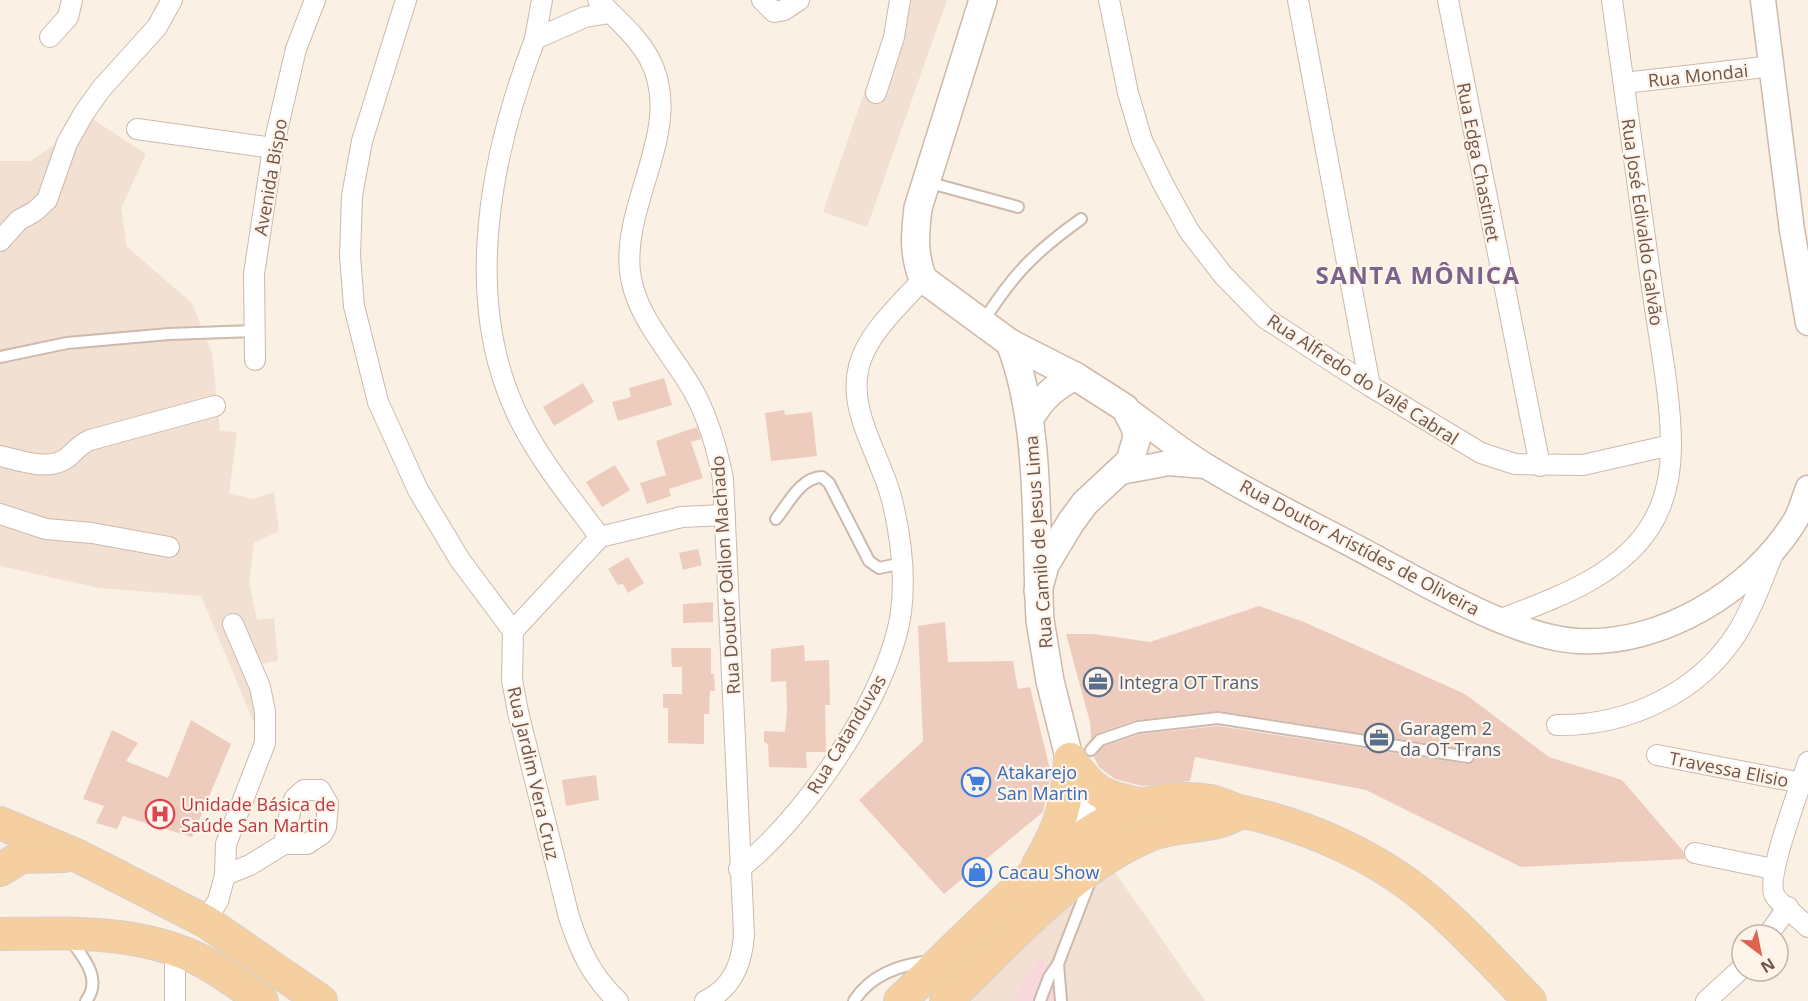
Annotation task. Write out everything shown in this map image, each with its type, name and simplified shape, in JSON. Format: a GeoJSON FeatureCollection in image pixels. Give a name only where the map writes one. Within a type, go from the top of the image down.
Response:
{"type":"FeatureCollection","features":[{"type":"Feature","properties":{"kind":"main road"},"geometry":{"type":"LineString","coordinates":[[924,279],[917,263],[914,243],[918,208],[983,0]]}},
{"type":"Feature","properties":{"kind":"main road","name":"Rua Doutor Aristídes de Oliveira"},"geometry":{"type":"LineString","coordinates":[[924,279],[1010,343],[1076,376],[1125,408]]}},
{"type":"Feature","properties":{"kind":"main road"},"geometry":{"type":"LineString","coordinates":[[1010,343],[1020,368],[1030,418]]}},
{"type":"Feature","properties":{"kind":"main road","name":"Rua Camilo de Jesus Lima"},"geometry":{"type":"LineString","coordinates":[[1076,376],[1058,385],[1042,399],[1030,418],[1038,591],[1044,652],[1080,755],[1088,833]]}},
{"type":"Feature","properties":{"kind":"main road"},"geometry":{"type":"LineString","coordinates":[[1038,591],[1045,565],[1071,522],[1104,484],[1121,472],[1135,451],[1137,436],[1125,408]]}},
{"type":"Feature","properties":{"kind":"main road"},"geometry":{"type":"LineString","coordinates":[[1080,755],[1086,783],[1112,798],[1143,805]]}},
{"type":"Feature","properties":{"kind":"main road"},"geometry":{"type":"LineString","coordinates":[[1032,876],[1054,838],[1080,755]]}},
{"type":"Feature","properties":{"kind":"main road"},"geometry":{"type":"LineString","coordinates":[[900,1001],[1032,876],[1088,833],[1143,805],[1178,800],[1209,801],[1242,812],[1264,815],[1313,832],[1356,852],[1425,897],[1530,1001]]}},
{"type":"Feature","properties":{"kind":"main road"},"geometry":{"type":"LineString","coordinates":[[945,1001],[1056,897],[1097,864],[1151,834],[1185,826],[1214,823],[1242,812]]}},
{"type":"Feature","properties":{"kind":"main road"},"geometry":{"type":"LineString","coordinates":[[0,823],[78,856],[205,921],[321,1001]]}},
{"type":"Feature","properties":{"kind":"main road"},"geometry":{"type":"LineString","coordinates":[[1056,897],[1088,833]]}},
{"type":"Feature","properties":{"kind":"main road"},"geometry":{"type":"LineString","coordinates":[[0,870],[21,857],[78,856]]}},
{"type":"Feature","properties":{"kind":"main road"},"geometry":{"type":"LineString","coordinates":[[8,927],[66,934],[136,938],[175,950],[215,968],[262,1001]]}},
{"type":"Feature","properties":{"kind":"street"},"geometry":{"type":"LineString","coordinates":[[50,37],[68,17],[72,0]]}},
{"type":"Feature","properties":{"kind":"street"},"geometry":{"type":"LineString","coordinates":[[0,242],[19,220],[34,212],[47,200],[67,143],[84,112],[101,89],[157,27],[172,0]]}},
{"type":"Feature","properties":{"kind":"street","name":"Avenida Bispo"},"geometry":{"type":"LineString","coordinates":[[255,360],[254,274],[273,148],[296,49],[315,0]]}},
{"type":"Feature","properties":{"kind":"street"},"geometry":{"type":"LineString","coordinates":[[405,0],[362,141],[352,196],[350,256],[354,306],[378,402],[418,490],[460,560],[513,631],[600,537],[635,526],[682,517],[725,515]]}},
{"type":"Feature","properties":{"kind":"street"},"geometry":{"type":"LineString","coordinates":[[542,0],[535,39],[516,92],[495,185],[487,242],[487,297],[496,354],[516,412],[541,454],[600,537]]}},
{"type":"Feature","properties":{"kind":"street"},"geometry":{"type":"LineString","coordinates":[[762,0],[771,10],[779,12],[799,0]]}},
{"type":"Feature","properties":{"kind":"street"},"geometry":{"type":"LineString","coordinates":[[876,93],[894,37],[900,0]]}},
{"type":"Feature","properties":{"kind":"street","name":"Rua Alfredo do Valê Cabral"},"geometry":{"type":"LineString","coordinates":[[1109,0],[1128,93],[1142,140],[1189,231],[1223,275],[1265,318],[1370,386],[1481,453],[1515,464],[1583,465],[1671,445]]}},
{"type":"Feature","properties":{"kind":"street"},"geometry":{"type":"LineString","coordinates":[[1298,0],[1370,386]]}},
{"type":"Feature","properties":{"kind":"street","name":"Rua Edga Chastinet"},"geometry":{"type":"LineString","coordinates":[[1448,0],[1540,466]]}},
{"type":"Feature","properties":{"kind":"street","name":"Rua José Edivaldo Galvão"},"geometry":{"type":"LineString","coordinates":[[1501,619],[1557,597],[1603,572],[1629,553],[1655,519],[1668,485],[1671,445],[1612,0]]}},
{"type":"Feature","properties":{"kind":"street"},"geometry":{"type":"LineString","coordinates":[[1763,0],[1792,230],[1808,323]]}},
{"type":"Feature","properties":{"kind":"street"},"geometry":{"type":"LineString","coordinates":[[535,39],[604,6]]}},
{"type":"Feature","properties":{"kind":"street","name":"Rua Doutor Odilon Machado"},"geometry":{"type":"LineString","coordinates":[[604,6],[634,37],[648,56],[659,78],[663,102],[634,221],[630,273],[637,300],[707,418],[718,450],[725,515],[739,869],[744,934],[738,971],[725,987],[705,1001]]}},
{"type":"Feature","properties":{"kind":"street","name":"Rua Mondai"},"geometry":{"type":"LineString","coordinates":[[1624,83],[1773,66]]}},
{"type":"Feature","properties":{"kind":"street"},"geometry":{"type":"LineString","coordinates":[[137,129],[273,148]]}},
{"type":"Feature","properties":{"kind":"street","name":"Rua Catanduvas"},"geometry":{"type":"LineString","coordinates":[[739,869],[771,841],[828,770],[860,718],[885,668],[896,638],[901,613],[903,563],[901,538],[890,494],[862,419],[857,386],[859,366],[872,339],[924,279]]}},
{"type":"Feature","properties":{"kind":"street"},"geometry":{"type":"LineString","coordinates":[[0,456],[48,465],[67,458],[81,444],[90,440],[215,406]]}},
{"type":"Feature","properties":{"kind":"street","name":"Rua Doutor Aristídes de Oliveira"},"geometry":{"type":"LineString","coordinates":[[1125,408],[1206,466],[1461,604],[1545,635],[1578,641],[1622,638],[1666,626],[1710,604],[1745,577],[1802,524],[1808,488]]}},
{"type":"Feature","properties":{"kind":"street","name":"Rua Doutor Aristídes de Oliveira"},"geometry":{"type":"LineString","coordinates":[[1121,472],[1169,462],[1206,466]]}},
{"type":"Feature","properties":{"kind":"street"},"geometry":{"type":"LineString","coordinates":[[0,514],[46,530],[92,533],[169,547]]}},
{"type":"Feature","properties":{"kind":"street"},"geometry":{"type":"LineString","coordinates":[[1557,725],[1586,726],[1630,715],[1658,704],[1706,669],[1737,634],[1754,602],[1776,549]]}},
{"type":"Feature","properties":{"kind":"street"},"geometry":{"type":"LineString","coordinates":[[205,921],[218,901],[225,875],[226,844],[261,758],[266,729],[260,687],[233,624]]}},
{"type":"Feature","properties":{"kind":"street","name":"Rua Jardim Vera Cruz"},"geometry":{"type":"LineString","coordinates":[[513,631],[512,680],[518,712],[568,917],[591,971],[618,1001]]}},
{"type":"Feature","properties":{"kind":"street","name":"Travessa Elisio"},"geometry":{"type":"LineString","coordinates":[[1657,755],[1802,783]]}},
{"type":"Feature","properties":{"kind":"street"},"geometry":{"type":"LineString","coordinates":[[1808,762],[1773,880],[1777,899],[1808,927]]}},
{"type":"Feature","properties":{"kind":"street"},"geometry":{"type":"LineString","coordinates":[[225,875],[250,865],[284,844]]}},
{"type":"Feature","properties":{"kind":"street"},"geometry":{"type":"LineString","coordinates":[[1695,853],[1773,880]]}},
{"type":"Feature","properties":{"kind":"street"},"geometry":{"type":"LineString","coordinates":[[1777,923],[1788,907]]}},
{"type":"Feature","properties":{"kind":"street"},"geometry":{"type":"LineString","coordinates":[[175,950],[175,1001]]}},
{"type":"Feature","properties":{"kind":"street"},"geometry":{"type":"LineString","coordinates":[[1706,1001],[1730,979]]}},
{"type":"Feature","properties":{"kind":"lane"},"geometry":{"type":"LineString","coordinates":[[926,182],[1018,207]]}},
{"type":"Feature","properties":{"kind":"lane"},"geometry":{"type":"LineString","coordinates":[[982,322],[1008,282],[1028,259],[1081,219]]}},
{"type":"Feature","properties":{"kind":"lane"},"geometry":{"type":"LineString","coordinates":[[0,357],[68,343],[169,334],[254,332]]}},
{"type":"Feature","properties":{"kind":"lane"},"geometry":{"type":"LineString","coordinates":[[776,519],[805,483],[813,477],[822,477],[829,483],[869,561],[879,568],[903,563]]}},
{"type":"Feature","properties":{"kind":"lane"},"geometry":{"type":"LineString","coordinates":[[1080,755],[1100,740],[1138,726],[1218,718],[1468,757]]}},
{"type":"Feature","properties":{"kind":"lane"},"geometry":{"type":"LineString","coordinates":[[1040,1001],[1049,977],[1058,964],[1097,864]]}},
{"type":"Feature","properties":{"kind":"lane"},"geometry":{"type":"LineString","coordinates":[[66,934],[91,972],[93,989],[86,1001]]}},
{"type":"Feature","properties":{"kind":"lane"},"geometry":{"type":"LineString","coordinates":[[854,1001],[880,976],[891,970],[904,965],[945,959]]}},
{"type":"Feature","properties":{"kind":"lane"},"geometry":{"type":"LineString","coordinates":[[1058,964],[1060,1001]]}},
{"type":"Feature","properties":{"kind":"shaded area"},"geometry":{"type":"Polygon","coordinates":[[[896,0],[947,0],[867,227],[823,212],[896,0]]]}},
{"type":"Feature","properties":{"kind":"shaded area"},"geometry":{"type":"Polygon","coordinates":[[[91,118],[146,154],[121,208],[127,247],[192,303],[212,353],[220,431],[237,432],[229,493],[253,499],[274,492],[279,531],[254,543],[249,582],[257,620],[274,618],[278,661],[254,665],[269,759],[201,596],[99,588],[0,566],[0,161],[31,161],[91,118]]]}},
{"type":"Feature","properties":{"kind":"shaded area"},"geometry":{"type":"Polygon","coordinates":[[[1101,852],[1205,1001],[932,1001],[1101,852]]]}},
{"type":"Feature","properties":{"kind":"shaded area"},"geometry":{"type":"Polygon","coordinates":[[[1040,954],[1054,988],[1054,1001],[1014,1001],[1040,954]]]}},
{"type":"Feature","properties":{"kind":"building"},"geometry":{"type":"Polygon","coordinates":[[[664,378],[672,405],[618,421],[612,402],[631,397],[629,388],[664,378]]]}},
{"type":"Feature","properties":{"kind":"building"},"geometry":{"type":"Polygon","coordinates":[[[583,383],[594,402],[554,426],[543,407],[583,383]]]}},
{"type":"Feature","properties":{"kind":"building"},"geometry":{"type":"Polygon","coordinates":[[[784,410],[785,415],[812,412],[817,456],[771,461],[765,413],[784,410]]]}},
{"type":"Feature","properties":{"kind":"building"},"geometry":{"type":"Polygon","coordinates":[[[697,427],[701,439],[691,442],[703,478],[669,489],[671,496],[647,504],[640,483],[666,475],[656,441],[697,427]]]}},
{"type":"Feature","properties":{"kind":"building"},"geometry":{"type":"Polygon","coordinates":[[[615,465],[630,490],[602,507],[586,482],[615,465]]]}},
{"type":"Feature","properties":{"kind":"building"},"geometry":{"type":"Polygon","coordinates":[[[698,549],[702,565],[683,570],[679,553],[698,549]]]}},
{"type":"Feature","properties":{"kind":"building"},"geometry":{"type":"Polygon","coordinates":[[[628,557],[644,583],[628,593],[623,584],[618,585],[608,569],[628,557]]]}},
{"type":"Feature","properties":{"kind":"building"},"geometry":{"type":"Polygon","coordinates":[[[713,602],[713,622],[683,623],[683,604],[713,602]]]}},
{"type":"Feature","properties":{"kind":"building"},"geometry":{"type":"Polygon","coordinates":[[[1259,606],[1304,622],[1465,694],[1549,757],[1622,780],[1683,851],[1685,859],[1521,867],[1366,790],[1195,757],[1190,781],[1142,786],[1115,779],[1099,767],[1094,757],[1104,746],[1140,734],[1218,726],[1467,764],[1474,761],[1475,754],[1469,750],[1219,711],[1136,720],[1098,733],[1091,739],[1090,722],[1066,634],[1094,634],[1150,642],[1259,606]]]}},
{"type":"Feature","properties":{"kind":"building"},"geometry":{"type":"Polygon","coordinates":[[[945,622],[948,662],[1013,661],[1018,689],[1030,687],[1051,774],[1043,812],[944,894],[859,800],[923,741],[918,626],[945,622]]]}},
{"type":"Feature","properties":{"kind":"building"},"geometry":{"type":"Polygon","coordinates":[[[804,645],[805,661],[829,660],[830,705],[825,705],[826,752],[806,752],[807,768],[769,767],[768,744],[764,742],[764,731],[785,732],[787,710],[786,681],[771,682],[771,649],[804,645]]]}},
{"type":"Feature","properties":{"kind":"building"},"geometry":{"type":"Polygon","coordinates":[[[671,648],[711,648],[711,674],[714,674],[715,691],[710,691],[709,714],[704,714],[704,744],[668,743],[668,708],[663,708],[663,694],[682,694],[682,667],[672,667],[671,648]]]}},
{"type":"Feature","properties":{"kind":"building"},"geometry":{"type":"Polygon","coordinates":[[[191,720],[231,744],[192,837],[123,816],[117,829],[96,823],[104,806],[83,799],[112,730],[138,743],[126,761],[168,778],[191,720]]]}},
{"type":"Feature","properties":{"kind":"building"},"geometry":{"type":"Polygon","coordinates":[[[596,775],[599,800],[566,806],[562,780],[596,775]]]}},
{"type":"Feature","properties":{"kind":"place","name":"Integra OT Trans"},"geometry":{"type":"Point","coordinates":[1098,682]}},
{"type":"Feature","properties":{"kind":"place","name":"Garagem 2 da OT Trans"},"geometry":{"type":"Point","coordinates":[1379,738]}},
{"type":"Feature","properties":{"kind":"place","name":"Atakarejo San Martin"},"geometry":{"type":"Point","coordinates":[976,782]}},
{"type":"Feature","properties":{"kind":"place","name":"Unidade Básica de Saúde San Martin"},"geometry":{"type":"Point","coordinates":[160,814]}},
{"type":"Feature","properties":{"kind":"place","name":"Cacau Show"},"geometry":{"type":"Point","coordinates":[977,872]}},
{"type":"Feature","properties":{"kind":"district","name":"SANTA MÔNICA"},"geometry":{"type":"Point","coordinates":[1418,274]}}]}
